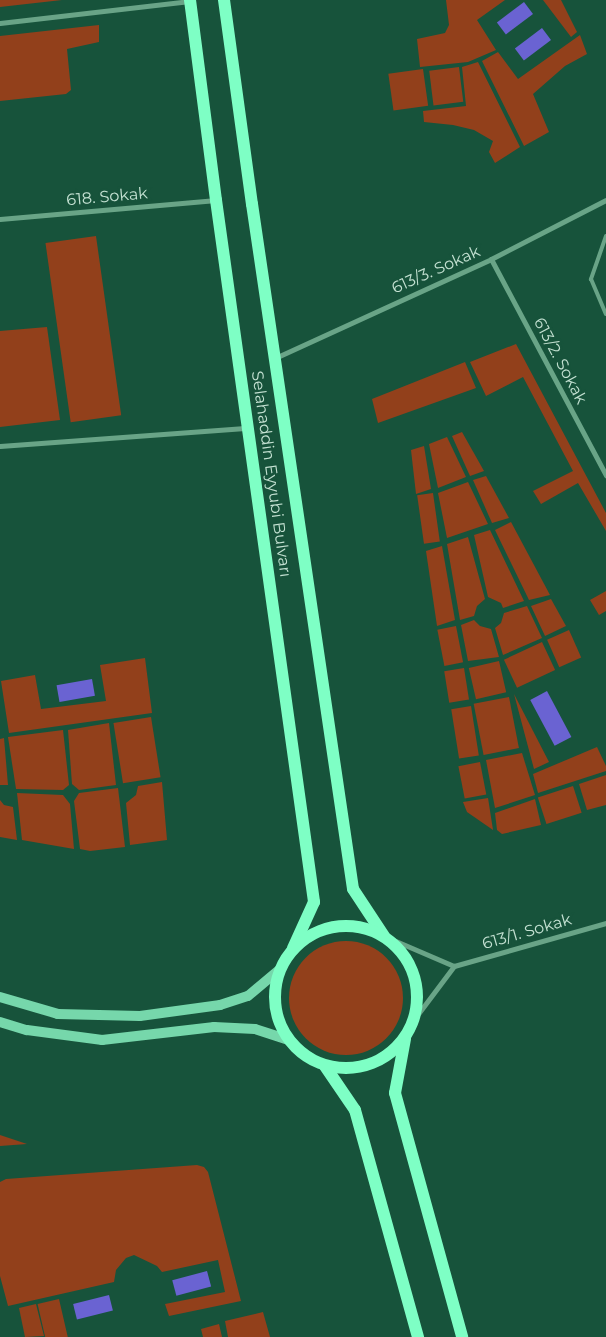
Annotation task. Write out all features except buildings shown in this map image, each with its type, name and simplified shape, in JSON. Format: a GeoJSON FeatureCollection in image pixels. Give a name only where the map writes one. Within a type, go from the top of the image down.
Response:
{"type":"FeatureCollection","features":[{"type":"Feature","properties":{"kind":"main road","name":"Selahaddin Eyyubi Bulvarı"},"geometry":{"type":"LineString","coordinates":[[190,0],[314,902],[292,948]]}},
{"type":"Feature","properties":{"kind":"main road","name":"Selahaddin Eyyubi Bulvarı"},"geometry":{"type":"LineString","coordinates":[[224,0],[274,358],[353,889],[384,936]]}},
{"type":"Feature","properties":{"kind":"main road"},"geometry":{"type":"LineString","coordinates":[[405,1039],[389,1055],[370,1065],[348,1069],[325,1066],[305,1056],[289,1040],[277,1018],[274,994],[279,970],[292,948],[312,933],[336,925],[361,926],[384,936],[402,952],[414,974],[418,996],[415,1018],[405,1039],[395,1093],[462,1337]]}},
{"type":"Feature","properties":{"kind":"main road"},"geometry":{"type":"LineString","coordinates":[[0,997],[58,1014],[140,1016],[220,1005],[248,996],[279,970]]}},
{"type":"Feature","properties":{"kind":"main road"},"geometry":{"type":"LineString","coordinates":[[0,1022],[35,1031],[102,1040],[214,1027],[255,1029],[289,1040]]}},
{"type":"Feature","properties":{"kind":"main road"},"geometry":{"type":"LineString","coordinates":[[325,1066],[355,1110],[418,1337]]}},
{"type":"Feature","properties":{"kind":"street"},"geometry":{"type":"LineString","coordinates":[[0,23],[190,0]]}},
{"type":"Feature","properties":{"kind":"street","name":"618. Sokak"},"geometry":{"type":"LineString","coordinates":[[0,219],[216,200]]}},
{"type":"Feature","properties":{"kind":"street","name":"613/3. Sokak"},"geometry":{"type":"LineString","coordinates":[[274,358],[491,259],[606,200]]}},
{"type":"Feature","properties":{"kind":"street","name":"613/2. Sokak"},"geometry":{"type":"LineString","coordinates":[[491,259],[606,475]]}},
{"type":"Feature","properties":{"kind":"street"},"geometry":{"type":"LineString","coordinates":[[0,446],[248,428]]}},
{"type":"Feature","properties":{"kind":"street","name":"613/1. Sokak"},"geometry":{"type":"LineString","coordinates":[[454,966],[606,923]]}},
{"type":"Feature","properties":{"kind":"street"},"geometry":{"type":"LineString","coordinates":[[384,936],[454,966],[415,1018]]}},
{"type":"Feature","properties":{"kind":"lane"},"geometry":{"type":"LineString","coordinates":[[606,236],[590,279],[606,314]]}},
{"type":"Feature","properties":{"kind":"shaded area"},"geometry":{"type":"Polygon","coordinates":[[[0,0],[62,0],[0,7],[0,0]]]}},
{"type":"Feature","properties":{"kind":"shaded area"},"geometry":{"type":"Polygon","coordinates":[[[446,0],[505,0],[477,20],[496,50],[468,62],[420,67],[417,39],[445,33],[449,25],[446,0]]]}},
{"type":"Feature","properties":{"kind":"shaded area"},"geometry":{"type":"Polygon","coordinates":[[[543,0],[561,0],[577,32],[571,37],[543,0]]]}},
{"type":"Feature","properties":{"kind":"shaded area"},"geometry":{"type":"Polygon","coordinates":[[[524,2],[533,14],[506,34],[497,22],[524,2]]]}},
{"type":"Feature","properties":{"kind":"shaded area"},"geometry":{"type":"Polygon","coordinates":[[[99,25],[99,42],[67,49],[71,90],[66,94],[0,101],[0,36],[99,25]]]}},
{"type":"Feature","properties":{"kind":"shaded area"},"geometry":{"type":"Polygon","coordinates":[[[542,28],[551,40],[524,60],[515,48],[542,28]]]}},
{"type":"Feature","properties":{"kind":"shaded area"},"geometry":{"type":"Polygon","coordinates":[[[580,35],[587,54],[565,66],[533,94],[549,132],[524,146],[482,61],[498,52],[518,79],[580,35]]]}},
{"type":"Feature","properties":{"kind":"shaded area"},"geometry":{"type":"Polygon","coordinates":[[[478,62],[520,147],[495,163],[489,152],[493,141],[474,130],[453,125],[424,122],[423,111],[466,106],[462,67],[478,62]]]}},
{"type":"Feature","properties":{"kind":"shaded area"},"geometry":{"type":"Polygon","coordinates":[[[459,67],[463,102],[433,105],[429,71],[459,67]]]}},
{"type":"Feature","properties":{"kind":"shaded area"},"geometry":{"type":"Polygon","coordinates":[[[423,69],[428,106],[393,111],[388,74],[423,69]]]}},
{"type":"Feature","properties":{"kind":"shaded area"},"geometry":{"type":"Polygon","coordinates":[[[96,236],[121,415],[71,422],[45,243],[96,236]]]}},
{"type":"Feature","properties":{"kind":"shaded area"},"geometry":{"type":"Polygon","coordinates":[[[47,327],[60,420],[0,427],[0,331],[47,327]]]}},
{"type":"Feature","properties":{"kind":"shaded area"},"geometry":{"type":"Polygon","coordinates":[[[516,344],[606,513],[606,531],[578,483],[541,504],[533,491],[573,471],[523,377],[486,396],[470,362],[516,344]]]}},
{"type":"Feature","properties":{"kind":"shaded area"},"geometry":{"type":"Polygon","coordinates":[[[465,362],[476,388],[378,423],[372,399],[465,362]]]}},
{"type":"Feature","properties":{"kind":"shaded area"},"geometry":{"type":"Polygon","coordinates":[[[462,432],[484,471],[470,476],[452,436],[462,432]]]}},
{"type":"Feature","properties":{"kind":"shaded area"},"geometry":{"type":"Polygon","coordinates":[[[447,437],[466,477],[438,488],[429,444],[447,437]]]}},
{"type":"Feature","properties":{"kind":"shaded area"},"geometry":{"type":"Polygon","coordinates":[[[424,446],[431,489],[416,494],[411,450],[424,446]]]}},
{"type":"Feature","properties":{"kind":"shaded area"},"geometry":{"type":"Polygon","coordinates":[[[486,476],[509,518],[492,523],[473,480],[486,476]]]}},
{"type":"Feature","properties":{"kind":"shaded area"},"geometry":{"type":"Polygon","coordinates":[[[468,482],[488,524],[447,538],[438,493],[468,482]]]}},
{"type":"Feature","properties":{"kind":"shaded area"},"geometry":{"type":"Polygon","coordinates":[[[433,493],[440,542],[424,544],[417,495],[433,493]]]}},
{"type":"Feature","properties":{"kind":"shaded area"},"geometry":{"type":"Polygon","coordinates":[[[511,522],[550,595],[529,600],[495,530],[511,522]]]}},
{"type":"Feature","properties":{"kind":"shaded area"},"geometry":{"type":"Polygon","coordinates":[[[490,530],[524,601],[503,608],[501,603],[488,597],[474,535],[490,530]]]}},
{"type":"Feature","properties":{"kind":"shaded area"},"geometry":{"type":"Polygon","coordinates":[[[468,537],[485,599],[477,606],[474,616],[460,620],[447,544],[468,537]]]}},
{"type":"Feature","properties":{"kind":"shaded area"},"geometry":{"type":"Polygon","coordinates":[[[442,546],[455,620],[437,626],[426,551],[442,546]]]}},
{"type":"Feature","properties":{"kind":"shaded area"},"geometry":{"type":"Polygon","coordinates":[[[606,591],[606,611],[599,615],[590,600],[606,591]]]}},
{"type":"Feature","properties":{"kind":"shaded area"},"geometry":{"type":"Polygon","coordinates":[[[551,599],[566,626],[545,636],[531,606],[551,599]]]}},
{"type":"Feature","properties":{"kind":"shaded area"},"geometry":{"type":"Polygon","coordinates":[[[527,606],[542,638],[503,655],[495,628],[501,623],[504,613],[527,606]]]}},
{"type":"Feature","properties":{"kind":"shaded area"},"geometry":{"type":"Polygon","coordinates":[[[474,620],[480,626],[491,629],[499,657],[468,661],[461,625],[474,620]]]}},
{"type":"Feature","properties":{"kind":"shaded area"},"geometry":{"type":"Polygon","coordinates":[[[456,626],[463,662],[444,666],[437,630],[456,626]]]}},
{"type":"Feature","properties":{"kind":"shaded area"},"geometry":{"type":"Polygon","coordinates":[[[569,630],[581,657],[559,667],[547,640],[569,630]]]}},
{"type":"Feature","properties":{"kind":"shaded area"},"geometry":{"type":"Polygon","coordinates":[[[542,642],[555,670],[517,688],[504,660],[542,642]]]}},
{"type":"Feature","properties":{"kind":"shaded area"},"geometry":{"type":"Polygon","coordinates":[[[145,658],[152,713],[9,733],[1,681],[35,675],[41,709],[106,701],[100,665],[145,658]]]}},
{"type":"Feature","properties":{"kind":"shaded area"},"geometry":{"type":"Polygon","coordinates":[[[499,661],[506,692],[476,699],[469,668],[499,661]]]}},
{"type":"Feature","properties":{"kind":"shaded area"},"geometry":{"type":"Polygon","coordinates":[[[464,668],[469,700],[449,703],[444,671],[464,668]]]}},
{"type":"Feature","properties":{"kind":"shaded area"},"geometry":{"type":"Polygon","coordinates":[[[92,679],[95,696],[59,702],[57,685],[92,679]]]}},
{"type":"Feature","properties":{"kind":"shaded area"},"geometry":{"type":"Polygon","coordinates":[[[547,691],[571,737],[555,746],[530,700],[547,691]]]}},
{"type":"Feature","properties":{"kind":"shaded area"},"geometry":{"type":"Polygon","coordinates":[[[514,694],[549,762],[534,769],[514,694]]]}},
{"type":"Feature","properties":{"kind":"shaded area"},"geometry":{"type":"Polygon","coordinates":[[[509,697],[519,748],[484,755],[474,704],[509,697]]]}},
{"type":"Feature","properties":{"kind":"shaded area"},"geometry":{"type":"Polygon","coordinates":[[[471,706],[479,755],[459,759],[451,709],[471,706]]]}},
{"type":"Feature","properties":{"kind":"shaded area"},"geometry":{"type":"Polygon","coordinates":[[[151,717],[161,777],[123,783],[113,723],[151,717]]]}},
{"type":"Feature","properties":{"kind":"shaded area"},"geometry":{"type":"Polygon","coordinates":[[[109,723],[116,785],[79,790],[72,784],[68,730],[109,723]]]}},
{"type":"Feature","properties":{"kind":"shaded area"},"geometry":{"type":"Polygon","coordinates":[[[63,730],[69,785],[63,790],[16,789],[8,737],[63,730]]]}},
{"type":"Feature","properties":{"kind":"shaded area"},"geometry":{"type":"Polygon","coordinates":[[[4,738],[8,785],[0,785],[0,739],[4,738]]]}},
{"type":"Feature","properties":{"kind":"shaded area"},"geometry":{"type":"Polygon","coordinates":[[[597,747],[606,766],[606,771],[538,793],[533,774],[597,747]]]}},
{"type":"Feature","properties":{"kind":"shaded area"},"geometry":{"type":"Polygon","coordinates":[[[522,753],[535,795],[495,808],[486,760],[522,753]]]}},
{"type":"Feature","properties":{"kind":"shaded area"},"geometry":{"type":"Polygon","coordinates":[[[480,762],[486,794],[465,799],[458,766],[480,762]]]}},
{"type":"Feature","properties":{"kind":"shaded area"},"geometry":{"type":"Polygon","coordinates":[[[606,775],[606,805],[587,810],[579,784],[606,775]]]}},
{"type":"Feature","properties":{"kind":"shaded area"},"geometry":{"type":"Polygon","coordinates":[[[162,782],[167,840],[130,845],[126,803],[136,795],[138,786],[162,782]]]}},
{"type":"Feature","properties":{"kind":"shaded area"},"geometry":{"type":"Polygon","coordinates":[[[573,786],[582,813],[546,824],[538,797],[573,786]]]}},
{"type":"Feature","properties":{"kind":"shaded area"},"geometry":{"type":"Polygon","coordinates":[[[118,788],[125,847],[90,851],[80,849],[74,801],[79,793],[118,788]]]}},
{"type":"Feature","properties":{"kind":"shaded area"},"geometry":{"type":"Polygon","coordinates":[[[17,793],[63,795],[70,804],[74,849],[22,840],[17,793]]]}},
{"type":"Feature","properties":{"kind":"shaded area"},"geometry":{"type":"Polygon","coordinates":[[[488,798],[493,830],[467,812],[463,802],[488,798]]]}},
{"type":"Feature","properties":{"kind":"shaded area"},"geometry":{"type":"Polygon","coordinates":[[[535,799],[541,825],[502,834],[497,830],[495,813],[535,799]]]}},
{"type":"Feature","properties":{"kind":"shaded area"},"geometry":{"type":"Polygon","coordinates":[[[0,800],[4,805],[13,807],[17,840],[0,837],[0,800]]]}},
{"type":"Feature","properties":{"kind":"shaded area"},"geometry":{"type":"Polygon","coordinates":[[[346,941],[368,945],[387,957],[399,976],[403,998],[399,1020],[387,1039],[368,1051],[346,1055],[324,1051],[305,1039],[293,1020],[289,998],[293,976],[305,957],[324,945],[346,941]]]}},
{"type":"Feature","properties":{"kind":"shaded area"},"geometry":{"type":"Polygon","coordinates":[[[0,1135],[27,1144],[0,1146],[0,1135]]]}},
{"type":"Feature","properties":{"kind":"shaded area"},"geometry":{"type":"Polygon","coordinates":[[[197,1165],[204,1167],[208,1172],[241,1301],[169,1316],[165,1304],[225,1292],[218,1260],[162,1272],[157,1266],[134,1255],[126,1258],[116,1270],[114,1282],[8,1306],[0,1276],[0,1182],[6,1179],[197,1165]]]}},
{"type":"Feature","properties":{"kind":"shaded area"},"geometry":{"type":"Polygon","coordinates":[[[207,1271],[211,1286],[176,1296],[172,1280],[207,1271]]]}},
{"type":"Feature","properties":{"kind":"shaded area"},"geometry":{"type":"Polygon","coordinates":[[[109,1295],[113,1311],[77,1319],[73,1304],[109,1295]]]}},
{"type":"Feature","properties":{"kind":"shaded area"},"geometry":{"type":"Polygon","coordinates":[[[59,1299],[68,1337],[45,1337],[38,1304],[59,1299]]]}},
{"type":"Feature","properties":{"kind":"shaded area"},"geometry":{"type":"Polygon","coordinates":[[[36,1304],[44,1336],[25,1337],[19,1308],[36,1304]]]}},
{"type":"Feature","properties":{"kind":"shaded area"},"geometry":{"type":"Polygon","coordinates":[[[263,1312],[270,1337],[228,1337],[225,1321],[263,1312]]]}},
{"type":"Feature","properties":{"kind":"shaded area"},"geometry":{"type":"Polygon","coordinates":[[[219,1324],[222,1337],[203,1337],[201,1329],[219,1324]]]}}]}
